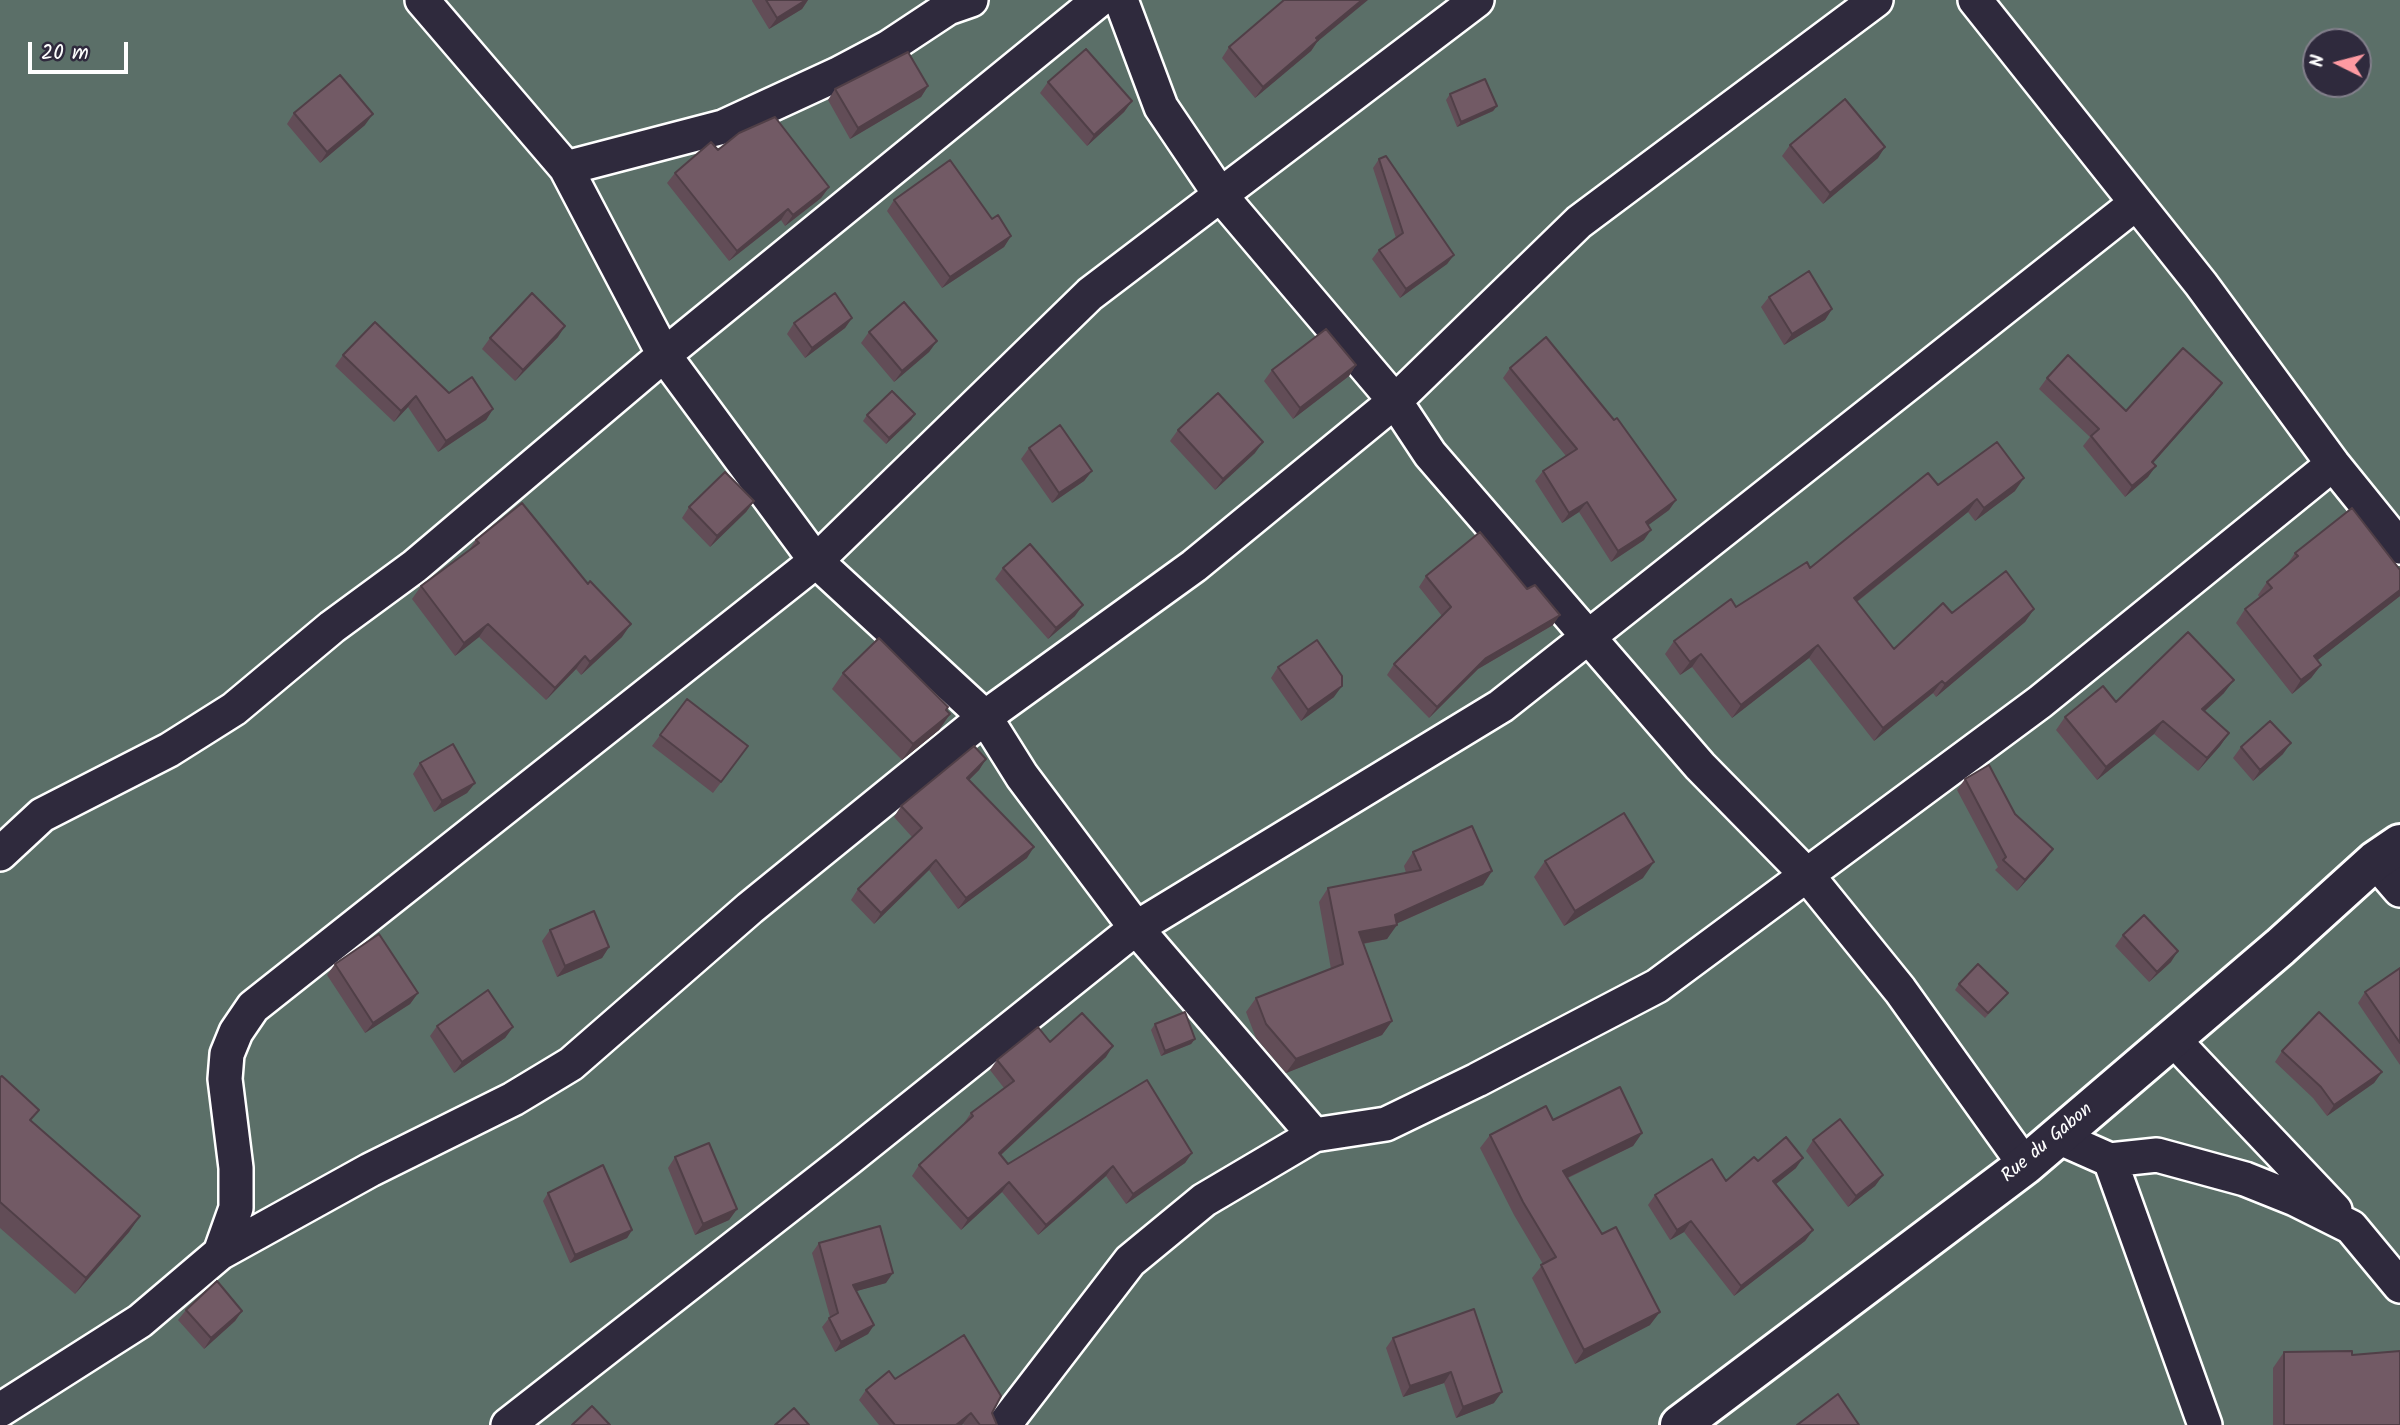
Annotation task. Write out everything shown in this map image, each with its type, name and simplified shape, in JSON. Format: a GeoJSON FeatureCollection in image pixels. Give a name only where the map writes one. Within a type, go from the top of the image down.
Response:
{"type":"FeatureCollection","features":[{"type":"Feature","properties":{"kind":"highway","name":"Rue du Gabon"},"geometry":{"type":"LineString","coordinates":[[1680,1425],[2025,1165],[2388,852]]}},
{"type":"Feature","properties":{"kind":"street"},"geometry":{"type":"LineString","coordinates":[[422,0],[566,168],[664,355],[816,561],[985,717],[1022,776],[1136,928],[1314,1135]]}},
{"type":"Feature","properties":{"kind":"street"},"geometry":{"type":"LineString","coordinates":[[566,168],[723,127],[838,74],[889,47],[948,8],[971,0]]}},
{"type":"Feature","properties":{"kind":"street"},"geometry":{"type":"LineString","coordinates":[[0,854],[42,815],[169,750],[234,709],[332,627],[415,566],[664,355],[1099,0]]}},
{"type":"Feature","properties":{"kind":"street"},"geometry":{"type":"LineString","coordinates":[[1121,0],[1161,107],[1221,196],[1395,401],[1430,454],[1700,766],[1807,875],[1900,989],[2025,1165]]}},
{"type":"Feature","properties":{"kind":"street"},"geometry":{"type":"LineString","coordinates":[[220,1253],[236,1208],[236,1168],[225,1079],[227,1054],[236,1032],[253,1007],[816,561],[1090,294],[1477,0]]}},
{"type":"Feature","properties":{"kind":"street"},"geometry":{"type":"LineString","coordinates":[[0,1410],[140,1321],[220,1253],[370,1170],[513,1099],[571,1064],[750,908],[985,717],[1194,566],[1395,401],[1579,222],[1876,0]]}},
{"type":"Feature","properties":{"kind":"street"},"geometry":{"type":"LineString","coordinates":[[1975,0],[2201,284],[2333,464],[2400,547]]}},
{"type":"Feature","properties":{"kind":"street"},"geometry":{"type":"LineString","coordinates":[[508,1425],[848,1160],[1136,928],[1501,706],[2135,204]]}},
{"type":"Feature","properties":{"kind":"street"},"geometry":{"type":"LineString","coordinates":[[1004,1425],[1130,1261],[1204,1200],[1314,1135],[1386,1124],[1478,1080],[1657,986],[2040,702],[2333,464]]}},
{"type":"Feature","properties":{"kind":"street"},"geometry":{"type":"LineString","coordinates":[[2388,852],[2400,890]]}},
{"type":"Feature","properties":{"kind":"street"},"geometry":{"type":"LineString","coordinates":[[2172,1038],[2351,1227],[2400,1286]]}},
{"type":"Feature","properties":{"kind":"street"},"geometry":{"type":"LineString","coordinates":[[2058,1137],[2110,1160],[2157,1155],[2245,1179],[2351,1227]]}},
{"type":"Feature","properties":{"kind":"street"},"geometry":{"type":"LineString","coordinates":[[2110,1160],[2205,1425]]}},
{"type":"Feature","properties":{"kind":"green space"},"geometry":{"type":"Polygon","coordinates":[[[0,0],[2400,0],[2400,1425],[0,1425],[0,0]]]}},
{"type":"Feature","properties":{"kind":"building"},"geometry":{"type":"Polygon","coordinates":[[[766,0],[806,0],[777,18],[766,0]]]}},
{"type":"Feature","properties":{"kind":"building"},"geometry":{"type":"Polygon","coordinates":[[[1284,0],[1362,0],[1263,87],[1229,47],[1284,0]]]}},
{"type":"Feature","properties":{"kind":"building"},"geometry":{"type":"Polygon","coordinates":[[[1086,49],[1132,101],[1094,135],[1048,82],[1086,49]]]}},
{"type":"Feature","properties":{"kind":"building"},"geometry":{"type":"Polygon","coordinates":[[[908,52],[928,86],[858,128],[835,89],[908,52]]]}},
{"type":"Feature","properties":{"kind":"building"},"geometry":{"type":"Polygon","coordinates":[[[340,75],[373,114],[327,152],[294,113],[340,75]]]}},
{"type":"Feature","properties":{"kind":"building"},"geometry":{"type":"Polygon","coordinates":[[[1485,79],[1497,106],[1461,122],[1450,94],[1485,79]]]}},
{"type":"Feature","properties":{"kind":"building"},"geometry":{"type":"Polygon","coordinates":[[[1845,99],[1885,147],[1830,193],[1790,145],[1845,99]]]}},
{"type":"Feature","properties":{"kind":"building"},"geometry":{"type":"Polygon","coordinates":[[[775,117],[829,187],[793,215],[788,209],[737,251],[675,173],[711,142],[718,150],[739,133],[775,117]]]}},
{"type":"Feature","properties":{"kind":"building"},"geometry":{"type":"Polygon","coordinates":[[[1386,156],[1454,255],[1406,289],[1379,250],[1403,233],[1379,159],[1386,156]]]}},
{"type":"Feature","properties":{"kind":"building"},"geometry":{"type":"Polygon","coordinates":[[[950,160],[992,219],[998,215],[1011,236],[950,277],[894,200],[950,160]]]}},
{"type":"Feature","properties":{"kind":"building"},"geometry":{"type":"Polygon","coordinates":[[[1809,271],[1832,309],[1792,334],[1769,297],[1809,271]]]}},
{"type":"Feature","properties":{"kind":"building"},"geometry":{"type":"Polygon","coordinates":[[[532,293],[565,326],[523,370],[490,338],[532,293]]]}},
{"type":"Feature","properties":{"kind":"building"},"geometry":{"type":"Polygon","coordinates":[[[835,293],[852,318],[812,348],[794,323],[835,293]]]}},
{"type":"Feature","properties":{"kind":"building"},"geometry":{"type":"Polygon","coordinates":[[[904,302],[937,341],[902,371],[869,332],[904,302]]]}},
{"type":"Feature","properties":{"kind":"building"},"geometry":{"type":"Polygon","coordinates":[[[375,322],[449,393],[472,377],[493,409],[446,441],[416,396],[401,411],[343,355],[375,322]]]}},
{"type":"Feature","properties":{"kind":"building"},"geometry":{"type":"Polygon","coordinates":[[[1326,329],[1356,365],[1300,408],[1272,370],[1326,329]]]}},
{"type":"Feature","properties":{"kind":"building"},"geometry":{"type":"Polygon","coordinates":[[[1546,337],[1614,420],[1617,418],[1676,500],[1646,522],[1651,530],[1618,551],[1587,502],[1569,513],[1543,471],[1577,449],[1510,368],[1546,337]]]}},
{"type":"Feature","properties":{"kind":"building"},"geometry":{"type":"Polygon","coordinates":[[[2183,348],[2222,383],[2152,462],[2156,466],[2132,486],[2091,436],[2099,429],[2047,378],[2068,355],[2126,411],[2183,348]]]}},
{"type":"Feature","properties":{"kind":"building"},"geometry":{"type":"Polygon","coordinates":[[[892,391],[915,414],[889,438],[867,415],[892,391]]]}},
{"type":"Feature","properties":{"kind":"building"},"geometry":{"type":"Polygon","coordinates":[[[1218,393],[1263,442],[1223,479],[1178,430],[1218,393]]]}},
{"type":"Feature","properties":{"kind":"building"},"geometry":{"type":"Polygon","coordinates":[[[1060,425],[1092,471],[1059,493],[1029,448],[1060,425]]]}},
{"type":"Feature","properties":{"kind":"building"},"geometry":{"type":"Polygon","coordinates":[[[1997,442],[2024,478],[1984,508],[1977,499],[1854,598],[1894,649],[1943,603],[1952,613],[2006,571],[2034,609],[1945,684],[1942,681],[1883,728],[1818,645],[1741,705],[1701,654],[1690,662],[1674,641],[1731,599],[1736,607],[1807,562],[1810,568],[1928,473],[1938,485],[1997,442]]]}},
{"type":"Feature","properties":{"kind":"building"},"geometry":{"type":"Polygon","coordinates":[[[725,472],[754,501],[717,536],[689,507],[725,472]]]}},
{"type":"Feature","properties":{"kind":"building"},"geometry":{"type":"Polygon","coordinates":[[[522,503],[588,584],[590,581],[631,624],[590,662],[585,656],[555,688],[488,624],[464,643],[421,586],[479,543],[476,540],[522,503]]]}},
{"type":"Feature","properties":{"kind":"building"},"geometry":{"type":"Polygon","coordinates":[[[2352,508],[2400,570],[2400,590],[2314,656],[2321,665],[2301,680],[2245,609],[2272,588],[2267,582],[2298,556],[2295,553],[2352,508]]]}},
{"type":"Feature","properties":{"kind":"building"},"geometry":{"type":"Polygon","coordinates":[[[1480,532],[1527,589],[1535,585],[1560,615],[1486,658],[1437,707],[1394,664],[1451,607],[1426,576],[1480,532]]]}},
{"type":"Feature","properties":{"kind":"building"},"geometry":{"type":"Polygon","coordinates":[[[1030,544],[1083,605],[1056,628],[1003,568],[1030,544]]]}},
{"type":"Feature","properties":{"kind":"building"},"geometry":{"type":"Polygon","coordinates":[[[2188,632],[2234,680],[2202,709],[2229,733],[2207,758],[2163,721],[2106,767],[2065,717],[2103,686],[2116,702],[2188,632]]]}},
{"type":"Feature","properties":{"kind":"building"},"geometry":{"type":"Polygon","coordinates":[[[879,638],[948,707],[946,710],[950,714],[913,744],[843,673],[879,638]]]}},
{"type":"Feature","properties":{"kind":"building"},"geometry":{"type":"Polygon","coordinates":[[[1317,640],[1342,676],[1342,686],[1308,710],[1278,667],[1317,640]]]}},
{"type":"Feature","properties":{"kind":"building"},"geometry":{"type":"Polygon","coordinates":[[[687,699],[748,746],[721,782],[660,735],[687,699]]]}},
{"type":"Feature","properties":{"kind":"building"},"geometry":{"type":"Polygon","coordinates":[[[2270,721],[2291,743],[2260,770],[2241,747],[2270,721]]]}},
{"type":"Feature","properties":{"kind":"building"},"geometry":{"type":"Polygon","coordinates":[[[453,744],[475,783],[442,801],[420,763],[453,744]]]}},
{"type":"Feature","properties":{"kind":"building"},"geometry":{"type":"Polygon","coordinates":[[[974,746],[986,759],[967,778],[1034,847],[966,898],[936,860],[881,913],[858,889],[922,828],[901,806],[974,746]]]}},
{"type":"Feature","properties":{"kind":"building"},"geometry":{"type":"Polygon","coordinates":[[[1989,765],[2015,814],[2053,849],[2025,880],[2003,860],[2006,857],[1965,779],[1989,765]]]}},
{"type":"Feature","properties":{"kind":"building"},"geometry":{"type":"Polygon","coordinates":[[[1624,813],[1654,862],[1575,911],[1545,861],[1624,813]]]}},
{"type":"Feature","properties":{"kind":"building"},"geometry":{"type":"Polygon","coordinates":[[[1472,826],[1492,871],[1395,915],[1397,925],[1359,932],[1392,1021],[1296,1059],[1266,1024],[1256,998],[1343,964],[1328,888],[1421,870],[1413,852],[1472,826]]]}},
{"type":"Feature","properties":{"kind":"building"},"geometry":{"type":"Polygon","coordinates":[[[594,911],[609,947],[565,966],[550,930],[594,911]]]}},
{"type":"Feature","properties":{"kind":"building"},"geometry":{"type":"Polygon","coordinates":[[[2144,915],[2178,951],[2157,972],[2123,935],[2144,915]]]}},
{"type":"Feature","properties":{"kind":"building"},"geometry":{"type":"Polygon","coordinates":[[[379,934],[418,993],[373,1023],[335,964],[379,934]]]}},
{"type":"Feature","properties":{"kind":"building"},"geometry":{"type":"Polygon","coordinates":[[[1978,964],[2008,993],[1988,1013],[1959,984],[1978,964]]]}},
{"type":"Feature","properties":{"kind":"building"},"geometry":{"type":"Polygon","coordinates":[[[2400,968],[2400,1043],[2365,992],[2400,968]]]}},
{"type":"Feature","properties":{"kind":"building"},"geometry":{"type":"Polygon","coordinates":[[[488,990],[513,1027],[462,1062],[437,1026],[488,990]]]}},
{"type":"Feature","properties":{"kind":"building"},"geometry":{"type":"Polygon","coordinates":[[[1185,1012],[1195,1039],[1165,1051],[1155,1024],[1185,1012]]]}},
{"type":"Feature","properties":{"kind":"building"},"geometry":{"type":"Polygon","coordinates":[[[2319,1012],[2382,1072],[2334,1105],[2321,1087],[2282,1051],[2319,1012]]]}},
{"type":"Feature","properties":{"kind":"building"},"geometry":{"type":"Polygon","coordinates":[[[1082,1013],[1113,1046],[999,1153],[1008,1164],[1147,1080],[1192,1153],[1133,1194],[1113,1166],[1046,1225],[1009,1182],[968,1219],[919,1165],[973,1116],[971,1113],[1014,1081],[997,1060],[1038,1027],[1050,1042],[1082,1013]]]}},
{"type":"Feature","properties":{"kind":"building"},"geometry":{"type":"Polygon","coordinates":[[[2,1076],[39,1110],[30,1120],[140,1216],[86,1278],[0,1202],[2,1076]]]}},
{"type":"Feature","properties":{"kind":"building"},"geometry":{"type":"Polygon","coordinates":[[[1620,1087],[1642,1133],[1563,1171],[1602,1234],[1616,1227],[1660,1312],[1584,1350],[1541,1265],[1556,1257],[1523,1202],[1490,1135],[1546,1106],[1553,1120],[1620,1087]]]}},
{"type":"Feature","properties":{"kind":"building"},"geometry":{"type":"Polygon","coordinates":[[[1840,1119],[1883,1175],[1856,1196],[1813,1140],[1840,1119]]]}},
{"type":"Feature","properties":{"kind":"building"},"geometry":{"type":"Polygon","coordinates":[[[1786,1137],[1803,1158],[1773,1181],[1813,1230],[1741,1286],[1691,1221],[1677,1230],[1655,1195],[1712,1159],[1726,1181],[1754,1157],[1758,1161],[1786,1137]]]}},
{"type":"Feature","properties":{"kind":"building"},"geometry":{"type":"Polygon","coordinates":[[[709,1143],[737,1209],[703,1224],[675,1157],[709,1143]]]}},
{"type":"Feature","properties":{"kind":"building"},"geometry":{"type":"Polygon","coordinates":[[[603,1165],[632,1230],[575,1255],[548,1193],[603,1165]]]}},
{"type":"Feature","properties":{"kind":"building"},"geometry":{"type":"Polygon","coordinates":[[[880,1226],[893,1273],[853,1285],[874,1325],[841,1342],[829,1318],[838,1313],[819,1243],[880,1226]]]}},
{"type":"Feature","properties":{"kind":"building"},"geometry":{"type":"Polygon","coordinates":[[[217,1281],[242,1311],[211,1338],[186,1310],[217,1281]]]}},
{"type":"Feature","properties":{"kind":"building"},"geometry":{"type":"Polygon","coordinates":[[[1474,1309],[1502,1392],[1463,1407],[1451,1372],[1410,1386],[1393,1338],[1474,1309]]]}},
{"type":"Feature","properties":{"kind":"building"},"geometry":{"type":"Polygon","coordinates":[[[964,1335],[1001,1396],[992,1413],[997,1425],[980,1425],[971,1413],[956,1425],[895,1425],[866,1390],[889,1371],[895,1379],[964,1335]]]}},
{"type":"Feature","properties":{"kind":"building"},"geometry":{"type":"Polygon","coordinates":[[[2352,1351],[2352,1355],[2400,1351],[2400,1425],[2284,1425],[2284,1352],[2352,1351]]]}},
{"type":"Feature","properties":{"kind":"building"},"geometry":{"type":"Polygon","coordinates":[[[1838,1394],[1859,1425],[1797,1425],[1838,1394]]]}},
{"type":"Feature","properties":{"kind":"building"},"geometry":{"type":"Polygon","coordinates":[[[592,1406],[610,1425],[572,1425],[592,1406]]]}},
{"type":"Feature","properties":{"kind":"building"},"geometry":{"type":"Polygon","coordinates":[[[794,1408],[809,1425],[775,1425],[794,1408]]]}}]}
